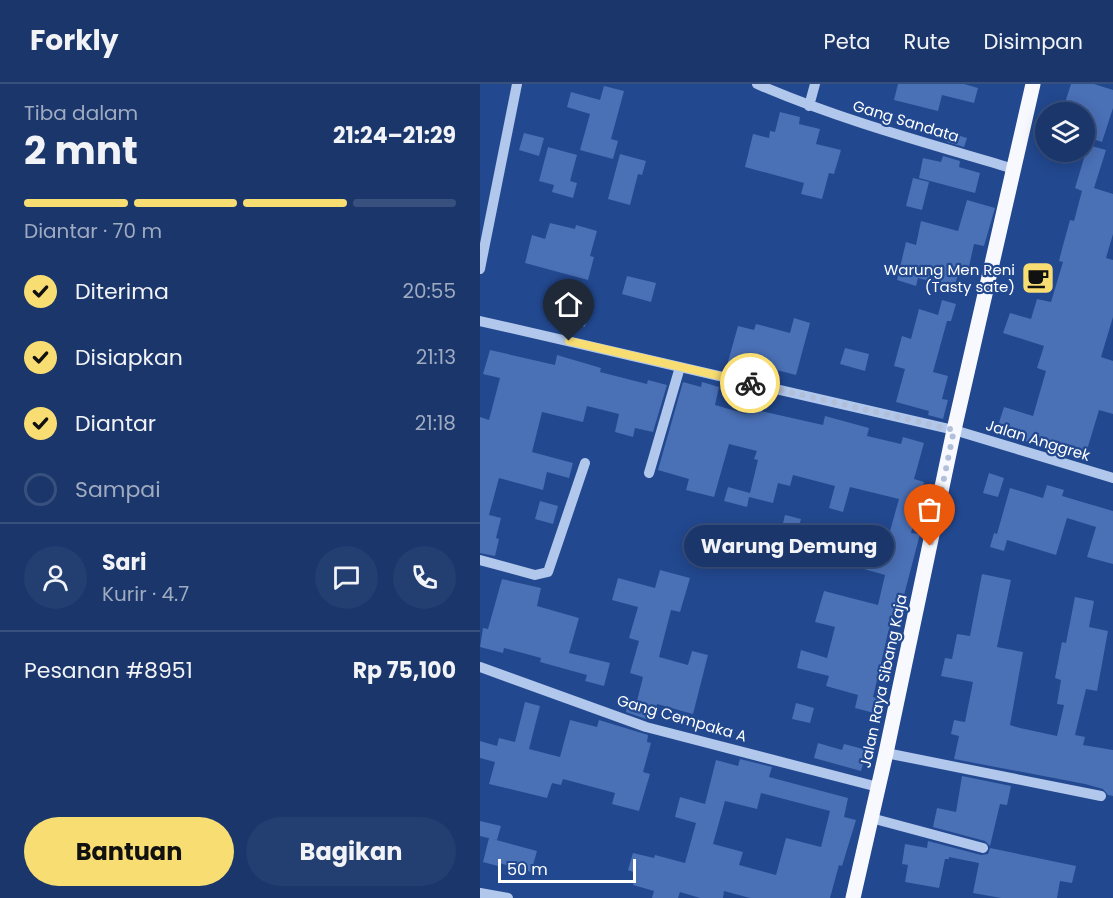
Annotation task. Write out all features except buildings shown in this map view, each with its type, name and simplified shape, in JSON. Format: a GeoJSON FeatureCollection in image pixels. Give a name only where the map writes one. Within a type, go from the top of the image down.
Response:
{"type":"FeatureCollection","features":[{"type":"Feature","properties":{"kind":"main road","name":"Jalan Raya Sibang Kaja"},"geometry":{"type":"LineString","coordinates":[[854,898],[954,430],[1033,84]]}},
{"type":"Feature","properties":{"kind":"street"},"geometry":{"type":"LineString","coordinates":[[480,269],[517,84]]}},
{"type":"Feature","properties":{"kind":"street","name":"Gang Sandata"},"geometry":{"type":"LineString","coordinates":[[757,84],[809,106],[1014,169]]}},
{"type":"Feature","properties":{"kind":"street"},"geometry":{"type":"LineString","coordinates":[[809,106],[815,84]]}},
{"type":"Feature","properties":{"kind":"street","name":"Jalan Anggrek"},"geometry":{"type":"LineString","coordinates":[[480,321],[954,430],[1113,478]]}},
{"type":"Feature","properties":{"kind":"street"},"geometry":{"type":"LineString","coordinates":[[649,473],[680,367]]}},
{"type":"Feature","properties":{"kind":"street"},"geometry":{"type":"LineString","coordinates":[[480,560],[535,575],[548,572],[585,463]]}},
{"type":"Feature","properties":{"kind":"street","name":"Gang Cempaka A"},"geometry":{"type":"LineString","coordinates":[[480,667],[646,727],[878,787]]}},
{"type":"Feature","properties":{"kind":"street"},"geometry":{"type":"LineString","coordinates":[[886,753],[1101,795]]}},
{"type":"Feature","properties":{"kind":"street"},"geometry":{"type":"LineString","coordinates":[[871,819],[983,848]]}},
{"type":"Feature","properties":{"kind":"street"},"geometry":{"type":"LineString","coordinates":[[480,893],[508,898]]}},
{"type":"Feature","properties":{"kind":"way so far"},"geometry":{"type":"LineString","coordinates":[[750,383],[954,430],[930,546]]}},
{"type":"Feature","properties":{"kind":"place","name":"Warung Men Reni (Tasty sate)"},"geometry":{"type":"Point","coordinates":[1038,278]}},
{"type":"Feature","properties":{"kind":"place","name":"Warung Demung"},"geometry":{"type":"Point","coordinates":[930,546]}},
{"type":"Feature","properties":{"kind":"route"},"geometry":{"type":"LineString","coordinates":[[569,341],[750,383]]}}]}
